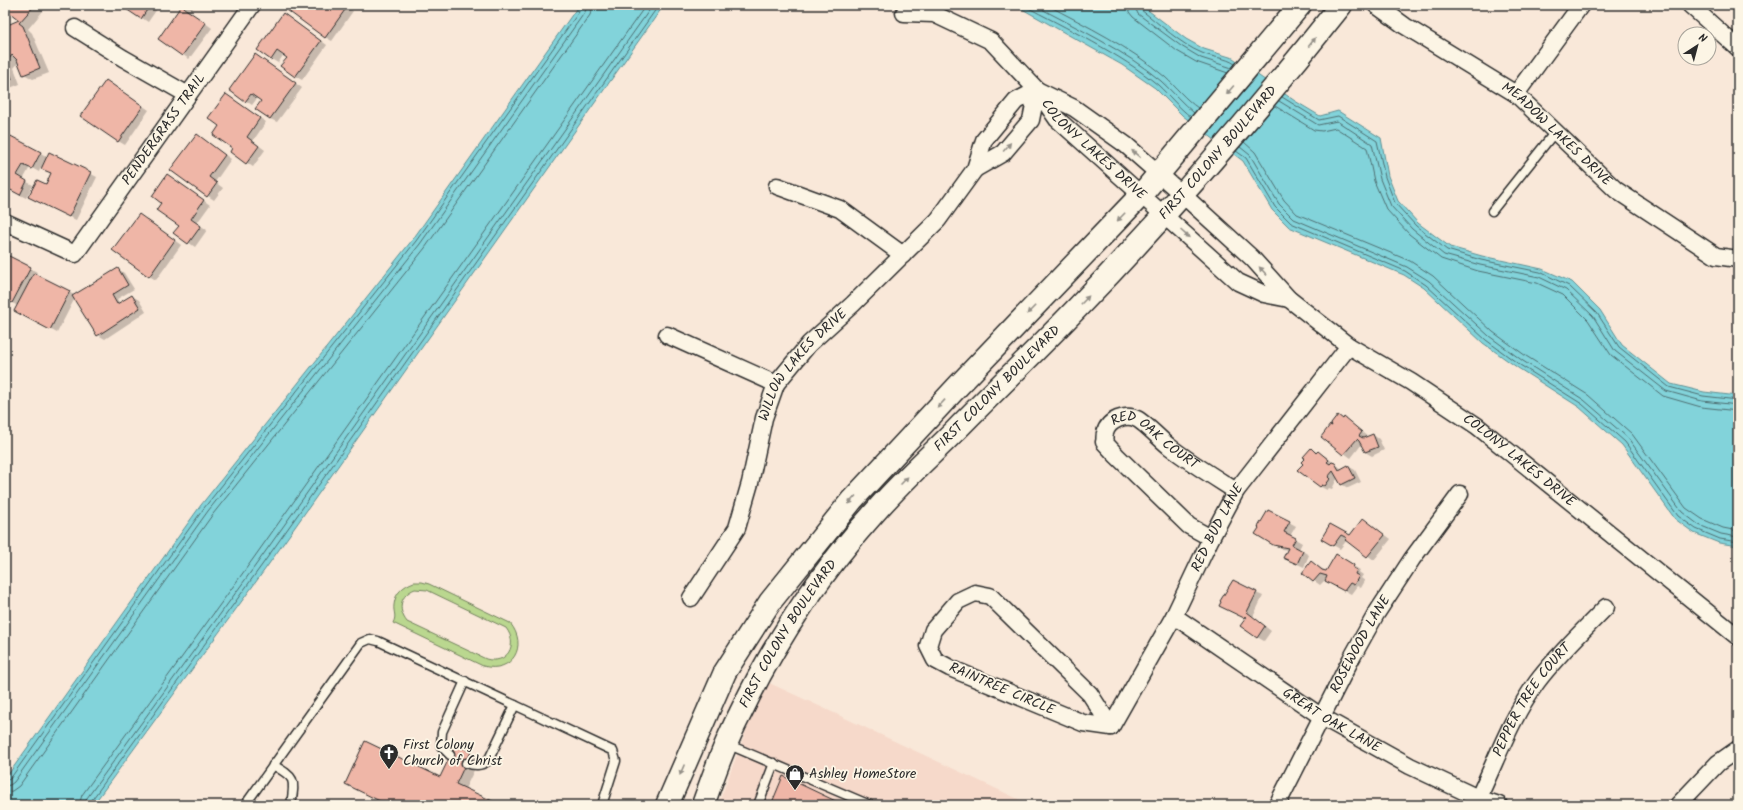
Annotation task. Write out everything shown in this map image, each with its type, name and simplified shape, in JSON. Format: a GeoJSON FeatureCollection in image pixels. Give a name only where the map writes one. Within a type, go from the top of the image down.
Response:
{"type":"FeatureCollection","features":[{"type":"Feature","properties":{"kind":"main road","name":"FIRST COLONY BOULEVARD"},"geometry":{"type":"LineString","coordinates":[[667,805],[724,672],[770,602],[852,500],[958,385],[1141,195],[1300,5]]}},
{"type":"Feature","properties":{"kind":"main road","name":"FIRST COLONY BOULEVARD"},"geometry":{"type":"LineString","coordinates":[[703,805],[726,744],[740,714],[771,656],[819,582],[875,512],[905,479],[1079,307],[1183,195],[1287,72],[1341,5]]}},
{"type":"Feature","properties":{"kind":"main road"},"geometry":{"type":"LineString","coordinates":[[958,385],[980,405]]}},
{"type":"Feature","properties":{"kind":"main road"},"geometry":{"type":"LineString","coordinates":[[696,735],[726,744]]}},
{"type":"Feature","properties":{"kind":"street","name":"PENDERGRASS TRAIL"},"geometry":{"type":"LineString","coordinates":[[5,222],[75,254],[252,5]]}},
{"type":"Feature","properties":{"kind":"street","name":"MEADOW LAKES DRIVE"},"geometry":{"type":"LineString","coordinates":[[1376,5],[1405,26],[1516,94],[1616,190],[1716,256],[1738,259]]}},
{"type":"Feature","properties":{"kind":"street"},"geometry":{"type":"LineString","coordinates":[[1516,94],[1581,5]]}},
{"type":"Feature","properties":{"kind":"street"},"geometry":{"type":"LineString","coordinates":[[1690,5],[1738,48]]}},
{"type":"Feature","properties":{"kind":"street","name":"COLONY LAKES DRIVE"},"geometry":{"type":"LineString","coordinates":[[904,13],[934,14],[991,41],[1037,90],[1057,119],[1238,282],[1264,294],[1289,299]]}},
{"type":"Feature","properties":{"kind":"street"},"geometry":{"type":"LineString","coordinates":[[75,28],[188,95]]}},
{"type":"Feature","properties":{"kind":"street","name":"COLONY LAKES DRIVE"},"geometry":{"type":"LineString","coordinates":[[1037,90],[1074,108],[1126,146],[1183,195],[1252,258],[1289,299],[1349,346],[1411,382],[1477,426],[1738,637]]}},
{"type":"Feature","properties":{"kind":"street","name":"WILLOW LAKES DRIVE"},"geometry":{"type":"LineString","coordinates":[[691,598],[737,528],[750,484],[764,418],[776,384],[810,344],[938,220],[975,169],[984,140],[1016,101],[1037,90]]}},
{"type":"Feature","properties":{"kind":"street","name":"WILLOW LAKES DRIVE"},"geometry":{"type":"LineString","coordinates":[[975,169],[1003,153],[1031,120],[1037,90]]}},
{"type":"Feature","properties":{"kind":"street"},"geometry":{"type":"LineString","coordinates":[[776,186],[840,209],[903,255]]}},
{"type":"Feature","properties":{"kind":"street"},"geometry":{"type":"LineString","coordinates":[[667,335],[776,384]]}},
{"type":"Feature","properties":{"kind":"street","name":"RED BUD LANE"},"geometry":{"type":"LineString","coordinates":[[1112,726],[1174,616],[1211,538],[1236,491],[1349,346]]}},
{"type":"Feature","properties":{"kind":"street","name":"RED OAK COURT"},"geometry":{"type":"LineString","coordinates":[[1211,538],[1189,526],[1104,442],[1105,433],[1108,426],[1115,420],[1126,416],[1138,419],[1158,438],[1176,452],[1236,491]]}},
{"type":"Feature","properties":{"kind":"street","name":"ROSEWOOD LANE"},"geometry":{"type":"LineString","coordinates":[[1277,805],[1351,659],[1376,614],[1412,559],[1460,494]]}},
{"type":"Feature","properties":{"kind":"street","name":"RAINTREE CIRCLE"},"geometry":{"type":"LineString","coordinates":[[975,593],[990,596],[1090,694],[1112,726],[1083,722],[950,668],[935,660],[928,646],[933,630],[958,601],[975,593]]}},
{"type":"Feature","properties":{"kind":"street","name":"PEPPER TREE COURT"},"geometry":{"type":"LineString","coordinates":[[1476,802],[1514,719],[1537,682],[1563,651],[1606,607]]}},
{"type":"Feature","properties":{"kind":"street","name":"GREAT OAK LANE"},"geometry":{"type":"LineString","coordinates":[[1174,616],[1322,717],[1476,802],[1499,805]]}},
{"type":"Feature","properties":{"kind":"street"},"geometry":{"type":"LineString","coordinates":[[1678,805],[1718,763],[1738,749]]}},
{"type":"Feature","properties":{"kind":"lane"},"geometry":{"type":"LineString","coordinates":[[1492,211],[1555,132]]}},
{"type":"Feature","properties":{"kind":"lane"},"geometry":{"type":"LineString","coordinates":[[244,805],[361,643],[370,639],[378,641],[515,704],[613,751],[616,761],[602,805]]}},
{"type":"Feature","properties":{"kind":"lane"},"geometry":{"type":"LineString","coordinates":[[450,756],[441,746],[442,732],[464,681]]}},
{"type":"Feature","properties":{"kind":"lane"},"geometry":{"type":"LineString","coordinates":[[466,763],[474,766],[481,765],[488,761],[515,704]]}},
{"type":"Feature","properties":{"kind":"lane"},"geometry":{"type":"LineString","coordinates":[[726,744],[774,763],[870,805]]}},
{"type":"Feature","properties":{"kind":"lane"},"geometry":{"type":"LineString","coordinates":[[758,805],[774,763]]}},
{"type":"Feature","properties":{"kind":"lane"},"geometry":{"type":"LineString","coordinates":[[274,765],[289,774],[294,782],[292,805]]}},
{"type":"Feature","properties":{"kind":"shaded area"},"geometry":{"type":"Polygon","coordinates":[[[765,681],[832,712],[1031,805],[718,805],[765,681]]]}},
{"type":"Feature","properties":{"kind":"green space"},"geometry":{"type":"Polygon","coordinates":[[[414,582],[422,582],[429,584],[510,623],[518,641],[514,656],[509,662],[502,666],[483,666],[393,623],[395,618],[394,605],[396,597],[400,590],[414,582]],[[415,589],[403,599],[401,607],[407,622],[486,659],[500,659],[509,652],[511,641],[510,634],[506,628],[427,590],[415,589]]]}},
{"type":"Feature","properties":{"kind":"water"},"geometry":{"type":"Polygon","coordinates":[[[579,5],[664,5],[266,568],[93,805],[5,805],[5,779],[201,505],[413,239],[579,5]]]}},
{"type":"Feature","properties":{"kind":"water"},"geometry":{"type":"Polygon","coordinates":[[[1015,5],[1141,5],[1186,39],[1204,49],[1233,58],[1295,101],[1320,116],[1338,111],[1381,138],[1388,176],[1398,201],[1418,223],[1450,247],[1482,256],[1542,269],[1572,282],[1600,310],[1622,345],[1671,384],[1704,392],[1738,396],[1738,546],[1719,543],[1694,533],[1675,519],[1622,445],[1579,407],[1518,368],[1483,343],[1424,288],[1404,275],[1289,227],[1272,210],[1243,161],[1183,116],[1155,88],[1122,65],[1015,5]]]}},
{"type":"Feature","properties":{"kind":"building"},"geometry":{"type":"Polygon","coordinates":[[[5,5],[35,5],[19,23],[23,26],[40,68],[23,75],[17,60],[12,55],[6,63],[12,79],[5,82],[5,26],[19,20],[5,9],[5,5]]]}},
{"type":"Feature","properties":{"kind":"building"},"geometry":{"type":"Polygon","coordinates":[[[120,5],[150,5],[141,19],[120,5]]]}},
{"type":"Feature","properties":{"kind":"building"},"geometry":{"type":"Polygon","coordinates":[[[179,5],[186,5],[184,8],[206,23],[182,56],[158,39],[181,6],[179,5]]]}},
{"type":"Feature","properties":{"kind":"building"},"geometry":{"type":"Polygon","coordinates":[[[291,5],[344,5],[347,7],[325,38],[287,10],[291,5]]]}},
{"type":"Feature","properties":{"kind":"building"},"geometry":{"type":"Polygon","coordinates":[[[283,13],[321,41],[295,77],[280,66],[287,58],[277,51],[271,60],[257,50],[283,13]]]}},
{"type":"Feature","properties":{"kind":"building"},"geometry":{"type":"Polygon","coordinates":[[[255,54],[296,83],[270,119],[255,109],[261,101],[251,94],[245,102],[229,90],[255,54]]]}},
{"type":"Feature","properties":{"kind":"building"},"geometry":{"type":"Polygon","coordinates":[[[106,80],[143,106],[118,142],[80,116],[106,80]]]}},
{"type":"Feature","properties":{"kind":"building"},"geometry":{"type":"Polygon","coordinates":[[[226,94],[260,118],[247,137],[259,146],[246,164],[230,152],[232,148],[213,135],[219,126],[208,118],[226,94]]]}},
{"type":"Feature","properties":{"kind":"building"},"geometry":{"type":"Polygon","coordinates":[[[5,133],[41,152],[32,169],[23,165],[17,175],[27,181],[20,195],[5,187],[5,133]]]}},
{"type":"Feature","properties":{"kind":"building"},"geometry":{"type":"Polygon","coordinates":[[[197,134],[225,155],[209,177],[217,183],[207,197],[170,170],[197,134]]]}},
{"type":"Feature","properties":{"kind":"building"},"geometry":{"type":"Polygon","coordinates":[[[49,152],[91,172],[69,217],[28,197],[37,180],[46,184],[51,173],[41,169],[49,152]]]}},
{"type":"Feature","properties":{"kind":"building"},"geometry":{"type":"Polygon","coordinates":[[[167,174],[204,200],[191,219],[201,226],[188,244],[173,233],[179,226],[156,210],[161,203],[152,196],[167,174]]]}},
{"type":"Feature","properties":{"kind":"building"},"geometry":{"type":"Polygon","coordinates":[[[139,214],[175,240],[149,277],[112,250],[139,214]]]}},
{"type":"Feature","properties":{"kind":"building"},"geometry":{"type":"Polygon","coordinates":[[[5,254],[31,267],[12,303],[5,300],[5,254]]]}},
{"type":"Feature","properties":{"kind":"building"},"geometry":{"type":"Polygon","coordinates":[[[118,268],[128,285],[112,295],[117,304],[132,295],[140,308],[97,336],[72,296],[118,268]]]}},
{"type":"Feature","properties":{"kind":"building"},"geometry":{"type":"Polygon","coordinates":[[[34,273],[70,291],[50,330],[14,311],[34,273]]]}},
{"type":"Feature","properties":{"kind":"building"},"geometry":{"type":"Polygon","coordinates":[[[1338,415],[1343,419],[1344,417],[1362,432],[1359,436],[1363,438],[1373,434],[1378,447],[1365,452],[1357,439],[1343,455],[1321,437],[1330,425],[1332,426],[1331,424],[1338,415]]]}},
{"type":"Feature","properties":{"kind":"building"},"geometry":{"type":"Polygon","coordinates":[[[1311,448],[1316,453],[1318,451],[1329,460],[1327,462],[1330,464],[1332,462],[1335,463],[1339,470],[1348,465],[1355,478],[1341,485],[1333,471],[1328,477],[1330,479],[1325,486],[1322,485],[1320,487],[1297,470],[1303,464],[1301,462],[1305,458],[1303,457],[1311,448]]]}},
{"type":"Feature","properties":{"kind":"building"},"geometry":{"type":"Polygon","coordinates":[[[1268,510],[1290,521],[1284,532],[1296,538],[1292,545],[1303,551],[1297,564],[1283,558],[1288,548],[1273,545],[1255,534],[1268,510]]]}},
{"type":"Feature","properties":{"kind":"building"},"geometry":{"type":"Polygon","coordinates":[[[1363,518],[1385,535],[1367,557],[1345,540],[1347,538],[1341,535],[1333,546],[1321,539],[1330,524],[1350,535],[1363,518]]]}},
{"type":"Feature","properties":{"kind":"building"},"geometry":{"type":"Polygon","coordinates":[[[1336,554],[1354,565],[1353,568],[1357,570],[1355,574],[1359,576],[1354,585],[1350,583],[1344,591],[1325,581],[1327,576],[1320,574],[1313,582],[1302,573],[1311,561],[1322,570],[1326,571],[1336,554]]]}},
{"type":"Feature","properties":{"kind":"building"},"geometry":{"type":"Polygon","coordinates":[[[1233,580],[1257,592],[1247,612],[1265,626],[1257,638],[1240,626],[1246,618],[1245,616],[1244,618],[1219,606],[1220,601],[1233,580]]]}},
{"type":"Feature","properties":{"kind":"building","name":"First Colony Church of Christ"},"geometry":{"type":"Polygon","coordinates":[[[365,741],[440,777],[456,744],[471,752],[456,784],[501,805],[388,805],[345,784],[365,741]]]}},
{"type":"Feature","properties":{"kind":"building","name":"Ashley HomeStore"},"geometry":{"type":"Polygon","coordinates":[[[783,776],[844,805],[771,805],[783,776]]]}},
{"type":"Feature","properties":{"kind":"place","name":"First Colony Church of Christ"},"geometry":{"type":"Point","coordinates":[389,770]}},
{"type":"Feature","properties":{"kind":"place","name":"Ashley HomeStore"},"geometry":{"type":"Point","coordinates":[795,791]}}]}
